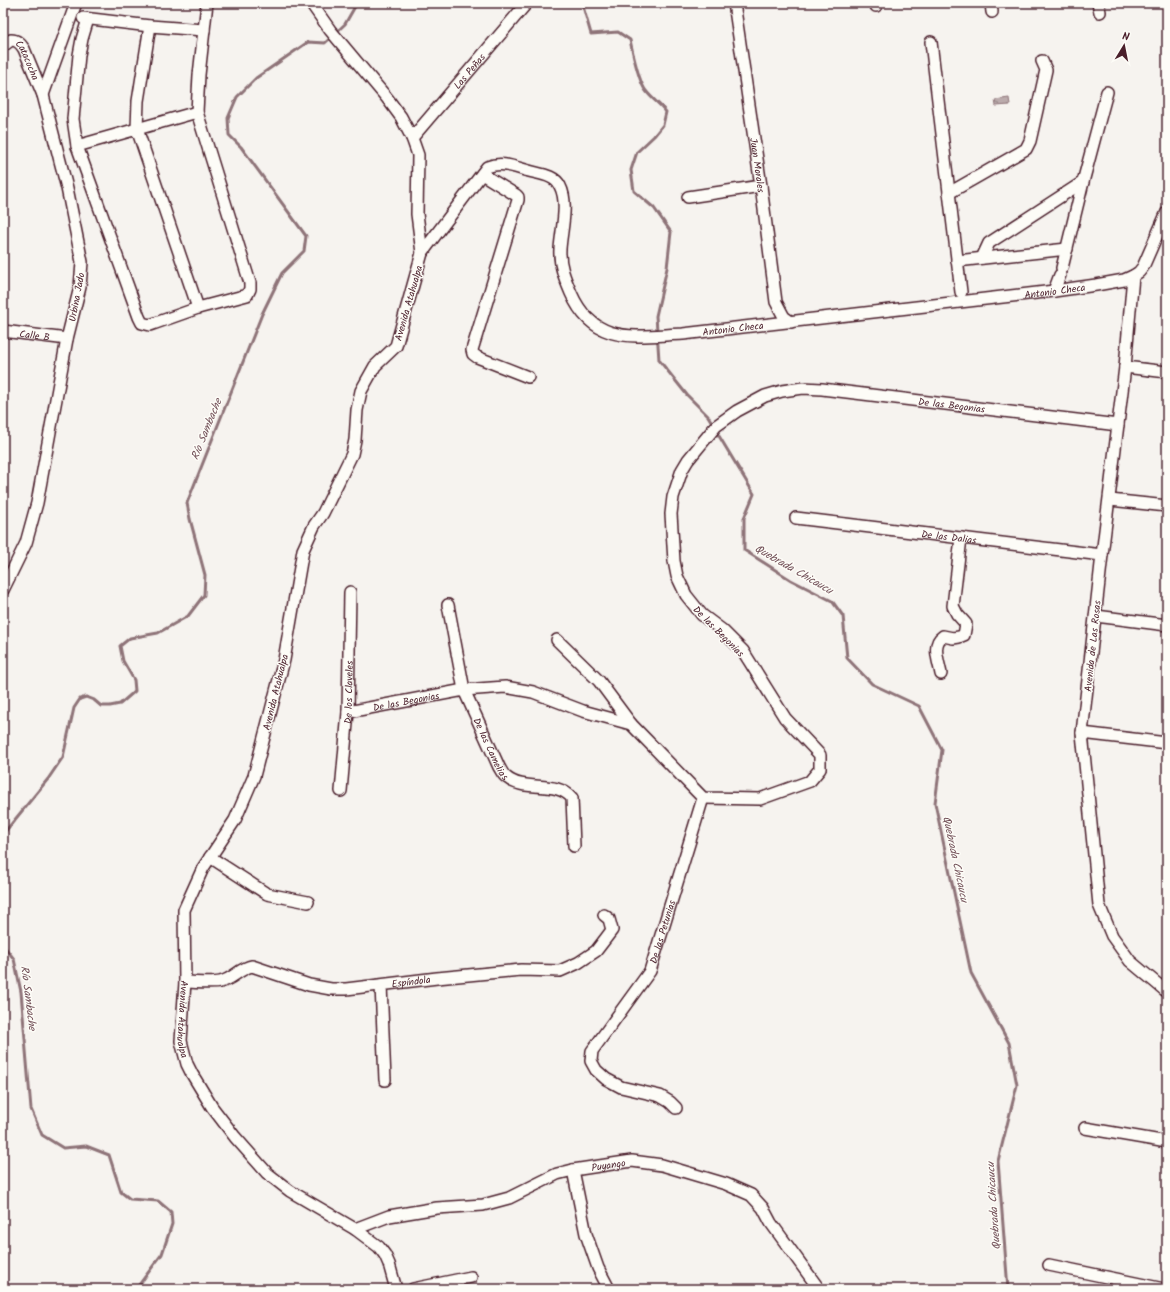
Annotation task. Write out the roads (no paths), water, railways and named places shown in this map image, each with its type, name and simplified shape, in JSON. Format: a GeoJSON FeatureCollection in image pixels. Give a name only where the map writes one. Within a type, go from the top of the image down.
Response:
{"type":"FeatureCollection","features":[{"type":"Feature","properties":{"kind":"street"},"geometry":{"type":"LineString","coordinates":[[43,95],[76,3]]}},
{"type":"Feature","properties":{"kind":"street"},"geometry":{"type":"LineString","coordinates":[[204,30],[150,26],[85,18],[79,55],[73,119],[78,146],[142,323],[150,325],[198,308],[246,295],[250,289],[250,283],[197,112],[207,3]]}},
{"type":"Feature","properties":{"kind":"street","name":"Avenida Atahualpa"},"geometry":{"type":"LineString","coordinates":[[311,3],[330,30],[392,104],[412,138],[418,154],[417,214],[422,253],[396,346],[375,366],[361,391],[357,410],[355,440],[352,454],[303,550],[284,660],[254,776],[235,820],[203,868],[184,910],[185,982],[181,1041],[187,1064],[212,1106],[235,1137],[267,1173],[298,1197],[355,1229],[379,1247],[385,1255],[396,1289]]}},
{"type":"Feature","properties":{"kind":"street","name":"Juan Morales"},"geometry":{"type":"LineString","coordinates":[[734,3],[761,186],[776,302],[784,316],[791,322]]}},
{"type":"Feature","properties":{"kind":"street","name":"Las Peñas"},"geometry":{"type":"LineString","coordinates":[[412,138],[526,4]]}},
{"type":"Feature","properties":{"kind":"street"},"geometry":{"type":"LineString","coordinates":[[150,26],[138,101],[137,129],[198,308]]}},
{"type":"Feature","properties":{"kind":"street","name":"Catacocha"},"geometry":{"type":"LineString","coordinates":[[3,46],[11,40],[20,43],[24,48],[43,95]]}},
{"type":"Feature","properties":{"kind":"street"},"geometry":{"type":"LineString","coordinates":[[931,42],[961,292]]}},
{"type":"Feature","properties":{"kind":"street"},"geometry":{"type":"LineString","coordinates":[[949,193],[1017,155],[1028,147],[1046,70],[1042,61]]}},
{"type":"Feature","properties":{"kind":"street"},"geometry":{"type":"LineString","coordinates":[[1054,291],[1061,272],[1107,92]]}},
{"type":"Feature","properties":{"kind":"street","name":"Urbina Jado"},"geometry":{"type":"LineString","coordinates":[[3,588],[26,543],[37,503],[67,339],[80,287],[82,262],[67,188],[43,95]]}},
{"type":"Feature","properties":{"kind":"street"},"geometry":{"type":"LineString","coordinates":[[78,146],[197,112]]}},
{"type":"Feature","properties":{"kind":"street","name":"Antonio Checa"},"geometry":{"type":"LineString","coordinates":[[422,253],[488,166],[502,163],[549,176],[560,185],[564,198],[560,251],[561,268],[577,306],[598,328],[624,336],[683,334],[1054,291],[1104,284],[1124,280],[1133,276]]}},
{"type":"Feature","properties":{"kind":"street"},"geometry":{"type":"LineString","coordinates":[[482,174],[516,195],[518,200],[472,350],[473,354],[477,357],[528,377]]}},
{"type":"Feature","properties":{"kind":"street"},"geometry":{"type":"LineString","coordinates":[[982,258],[989,243],[1083,182]]}},
{"type":"Feature","properties":{"kind":"street"},"geometry":{"type":"LineString","coordinates":[[688,196],[761,186]]}},
{"type":"Feature","properties":{"kind":"street"},"geometry":{"type":"LineString","coordinates":[[1133,276],[1143,267],[1167,212]]}},
{"type":"Feature","properties":{"kind":"street"},"geometry":{"type":"LineString","coordinates":[[957,261],[1067,249]]}},
{"type":"Feature","properties":{"kind":"street","name":"Avenida de Las Rosas"},"geometry":{"type":"LineString","coordinates":[[1133,276],[1125,367],[1082,733],[1099,905],[1112,936],[1130,961],[1167,992]]}},
{"type":"Feature","properties":{"kind":"street","name":"Calle B"},"geometry":{"type":"LineString","coordinates":[[3,331],[67,339]]}},
{"type":"Feature","properties":{"kind":"street"},"geometry":{"type":"LineString","coordinates":[[1125,367],[1167,372]]}},
{"type":"Feature","properties":{"kind":"street","name":"De las Begonias"},"geometry":{"type":"LineString","coordinates":[[703,798],[760,799],[810,781],[820,769],[820,755],[785,718],[743,651],[722,630],[702,616],[686,595],[677,576],[674,561],[671,514],[673,497],[682,470],[688,460],[716,426],[737,411],[765,396],[782,391],[803,388],[1118,425]]}},
{"type":"Feature","properties":{"kind":"street"},"geometry":{"type":"LineString","coordinates":[[1110,500],[1167,506]]}},
{"type":"Feature","properties":{"kind":"street","name":"De las Dalias"},"geometry":{"type":"LineString","coordinates":[[796,518],[1102,555]]}},
{"type":"Feature","properties":{"kind":"street"},"geometry":{"type":"LineString","coordinates":[[942,674],[937,655],[937,643],[939,638],[942,636],[953,638],[960,637],[964,635],[966,630],[966,624],[956,614],[953,606],[961,538]]}},
{"type":"Feature","properties":{"kind":"street","name":"De los Claveles"},"geometry":{"type":"LineString","coordinates":[[341,791],[348,712],[350,592]]}},
{"type":"Feature","properties":{"kind":"street","name":"De las Camelias"},"geometry":{"type":"LineString","coordinates":[[448,605],[464,690],[499,767],[507,778],[519,784],[549,787],[568,793],[572,798],[574,846]]}},
{"type":"Feature","properties":{"kind":"street"},"geometry":{"type":"LineString","coordinates":[[1096,616],[1167,625]]}},
{"type":"Feature","properties":{"kind":"street"},"geometry":{"type":"LineString","coordinates":[[557,640],[599,680],[631,724],[703,798]]}},
{"type":"Feature","properties":{"kind":"street","name":"De las Begonias"},"geometry":{"type":"LineString","coordinates":[[348,712],[464,690],[505,687],[533,692],[583,711],[631,724]]}},
{"type":"Feature","properties":{"kind":"street"},"geometry":{"type":"LineString","coordinates":[[1082,733],[1167,743]]}},
{"type":"Feature","properties":{"kind":"street","name":"De las Petunias"},"geometry":{"type":"LineString","coordinates":[[676,1108],[660,1096],[621,1086],[606,1079],[596,1070],[591,1061],[592,1051],[650,971],[703,798]]}},
{"type":"Feature","properties":{"kind":"street"},"geometry":{"type":"LineString","coordinates":[[210,857],[266,894],[308,902]]}},
{"type":"Feature","properties":{"kind":"street","name":"Espíndola"},"geometry":{"type":"LineString","coordinates":[[185,982],[220,982],[228,979],[247,967],[252,966],[309,985],[331,989],[346,989],[521,970],[560,971],[578,964],[596,951],[612,930],[608,919],[604,915]]}},
{"type":"Feature","properties":{"kind":"street"},"geometry":{"type":"LineString","coordinates":[[381,985],[385,1080]]}},
{"type":"Feature","properties":{"kind":"street"},"geometry":{"type":"LineString","coordinates":[[1085,1128],[1167,1142]]}},
{"type":"Feature","properties":{"kind":"street","name":"Puyango"},"geometry":{"type":"LineString","coordinates":[[355,1229],[389,1216],[437,1208],[483,1205],[509,1198],[556,1174],[632,1161],[662,1165],[726,1184],[751,1195],[763,1208],[819,1289]]}},
{"type":"Feature","properties":{"kind":"street"},"geometry":{"type":"LineString","coordinates":[[573,1170],[586,1234],[598,1268],[608,1289]]}},
{"type":"Feature","properties":{"kind":"street"},"geometry":{"type":"LineString","coordinates":[[1049,1265],[1164,1289]]}},
{"type":"Feature","properties":{"kind":"street"},"geometry":{"type":"LineString","coordinates":[[413,1289],[471,1277]]}},
{"type":"Feature","properties":{"kind":"water"},"geometry":{"type":"Polygon","coordinates":[[[1009,98],[1010,105],[996,106],[995,100],[1009,98]]]}},
{"type":"Feature","properties":{"kind":"waterway","name":"Río Sambache"},"geometry":{"type":"LineString","coordinates":[[3,839],[4,833],[48,779],[63,757],[74,708],[80,699],[86,697],[94,700],[101,706],[110,706],[120,704],[135,691],[134,680],[123,661],[120,646],[130,638],[158,633],[188,616],[204,595],[205,575],[187,503],[262,314],[282,273],[304,251],[306,236],[241,147],[229,135],[228,118],[237,97],[256,78],[308,42],[325,43],[345,24],[357,3]]}},
{"type":"Feature","properties":{"kind":"waterway","name":"Río Sambache"},"geometry":{"type":"LineString","coordinates":[[428,3],[433,5],[464,3]]}},
{"type":"Feature","properties":{"kind":"waterway","name":"Quebrada Chicaucu"},"geometry":{"type":"LineString","coordinates":[[582,3],[591,34],[618,32],[630,40],[636,67],[643,86],[648,94],[666,112],[663,125],[637,152],[631,170],[634,191],[654,208],[671,232],[667,268],[656,316],[659,360],[687,395],[708,416],[714,426]]}},
{"type":"Feature","properties":{"kind":"waterway","name":"Quebrada Chicaucu"},"geometry":{"type":"LineString","coordinates":[[716,431],[754,494],[744,518],[744,550],[791,580],[832,601],[843,616],[847,658],[872,684],[919,706],[942,750],[935,803],[971,973],[1009,1043],[1017,1085],[998,1161],[1008,1289]]}},
{"type":"Feature","properties":{"kind":"waterway","name":"Río Sambache"},"geometry":{"type":"LineString","coordinates":[[3,945],[14,959],[21,992],[31,1109],[42,1135],[63,1148],[86,1146],[109,1155],[121,1192],[130,1199],[158,1201],[171,1212],[172,1224],[162,1254],[136,1289]]}}]}
